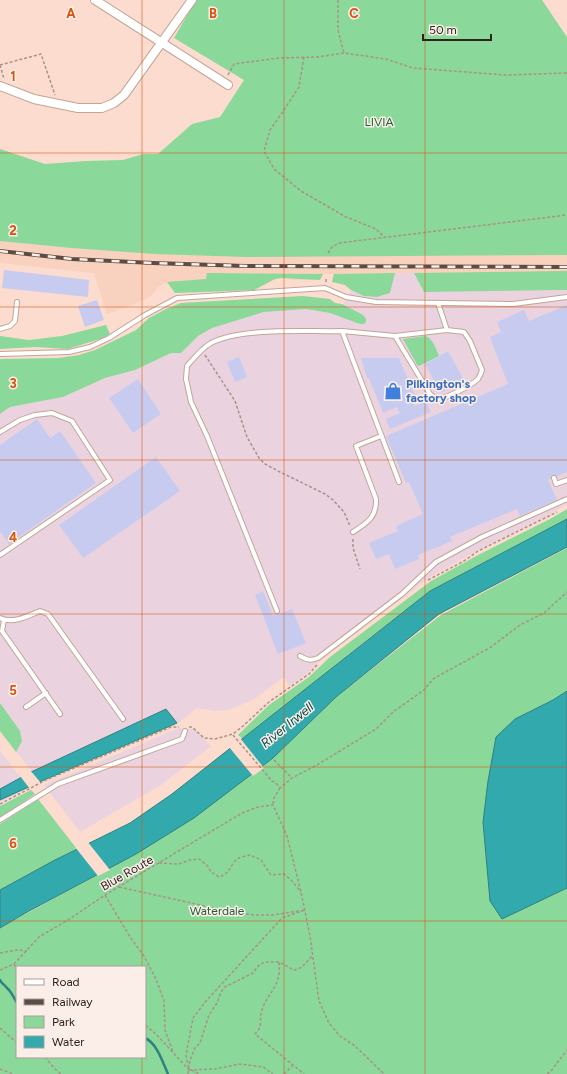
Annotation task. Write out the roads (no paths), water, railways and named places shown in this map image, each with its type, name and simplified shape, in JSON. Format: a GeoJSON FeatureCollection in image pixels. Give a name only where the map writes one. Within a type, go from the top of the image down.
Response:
{"type":"FeatureCollection","features":[{"type":"Feature","properties":{"kind":"street"},"geometry":{"type":"LineString","coordinates":[[95,0],[226,83]]}},
{"type":"Feature","properties":{"kind":"street"},"geometry":{"type":"LineString","coordinates":[[3,87],[34,99],[78,108],[102,108],[114,103],[124,95],[192,0]]}},
{"type":"Feature","properties":{"kind":"lane"},"geometry":{"type":"LineString","coordinates":[[0,354],[69,352],[90,347],[109,338],[145,315],[176,298],[325,288],[346,297],[376,302],[513,304],[567,297]]}},
{"type":"Feature","properties":{"kind":"lane"},"geometry":{"type":"LineString","coordinates":[[0,329],[10,326],[15,321],[17,302]]}},
{"type":"Feature","properties":{"kind":"lane"},"geometry":{"type":"LineString","coordinates":[[438,303],[447,330]]}},
{"type":"Feature","properties":{"kind":"lane"},"geometry":{"type":"LineString","coordinates":[[277,611],[207,436],[191,402],[186,379],[187,366],[210,344],[221,339],[246,334],[265,332],[342,331],[395,336],[447,330],[464,332],[466,334],[482,370],[481,375],[475,381],[439,399],[436,399],[430,394],[395,336]]}},
{"type":"Feature","properties":{"kind":"lane"},"geometry":{"type":"LineString","coordinates":[[342,331],[399,482]]}},
{"type":"Feature","properties":{"kind":"lane"},"geometry":{"type":"LineString","coordinates":[[0,432],[20,420],[35,415],[52,413],[72,421],[110,480],[0,555]]}},
{"type":"Feature","properties":{"kind":"lane"},"geometry":{"type":"LineString","coordinates":[[353,532],[370,520],[376,507],[376,499],[356,446],[381,436]]}},
{"type":"Feature","properties":{"kind":"lane"},"geometry":{"type":"LineString","coordinates":[[554,478],[556,484],[567,480]]}},
{"type":"Feature","properties":{"kind":"lane"},"geometry":{"type":"LineString","coordinates":[[300,656],[307,660],[318,658],[402,594],[436,562],[482,537],[567,499]]}},
{"type":"Feature","properties":{"kind":"lane"},"geometry":{"type":"LineString","coordinates":[[60,714],[2,631],[2,619],[18,620],[40,611],[48,614],[123,719]]}},
{"type":"Feature","properties":{"kind":"lane"},"geometry":{"type":"LineString","coordinates":[[26,707],[46,693]]}},
{"type":"Feature","properties":{"kind":"lane"},"geometry":{"type":"LineString","coordinates":[[0,820],[58,784],[182,739],[185,731]]}},
{"type":"Feature","properties":{"kind":"water","name":"River Irwell"},"geometry":{"type":"Polygon","coordinates":[[[567,519],[567,547],[439,614],[336,697],[273,758],[194,818],[136,854],[0,928],[0,890],[53,861],[130,823],[172,794],[430,591],[567,519]]]}},
{"type":"Feature","properties":{"kind":"water"},"geometry":{"type":"Polygon","coordinates":[[[567,691],[567,888],[502,919],[490,901],[483,822],[488,781],[496,737],[515,719],[553,700],[567,691]]]}},
{"type":"Feature","properties":{"kind":"water"},"geometry":{"type":"Polygon","coordinates":[[[166,709],[177,723],[0,800],[0,789],[31,772],[166,709]]]}},
{"type":"Feature","properties":{"kind":"waterway"},"geometry":{"type":"LineString","coordinates":[[0,980],[10,991],[16,1001]]}},
{"type":"Feature","properties":{"kind":"waterway"},"geometry":{"type":"LineString","coordinates":[[146,1039],[153,1044],[162,1059],[168,1074]]}},
{"type":"Feature","properties":{"kind":"railway"},"geometry":{"type":"LineString","coordinates":[[0,251],[72,259],[245,266],[567,267]]}},
{"type":"Feature","properties":{"kind":"place","name":"Pilkington's factory shop"},"geometry":{"type":"Point","coordinates":[393,391]}},
{"type":"Feature","properties":{"kind":"park label","name":"LIVIA"},"geometry":{"type":"Point","coordinates":[379,122]}},
{"type":"Feature","properties":{"kind":"park label","name":"Waterdale"},"geometry":{"type":"Point","coordinates":[217,911]}}]}
